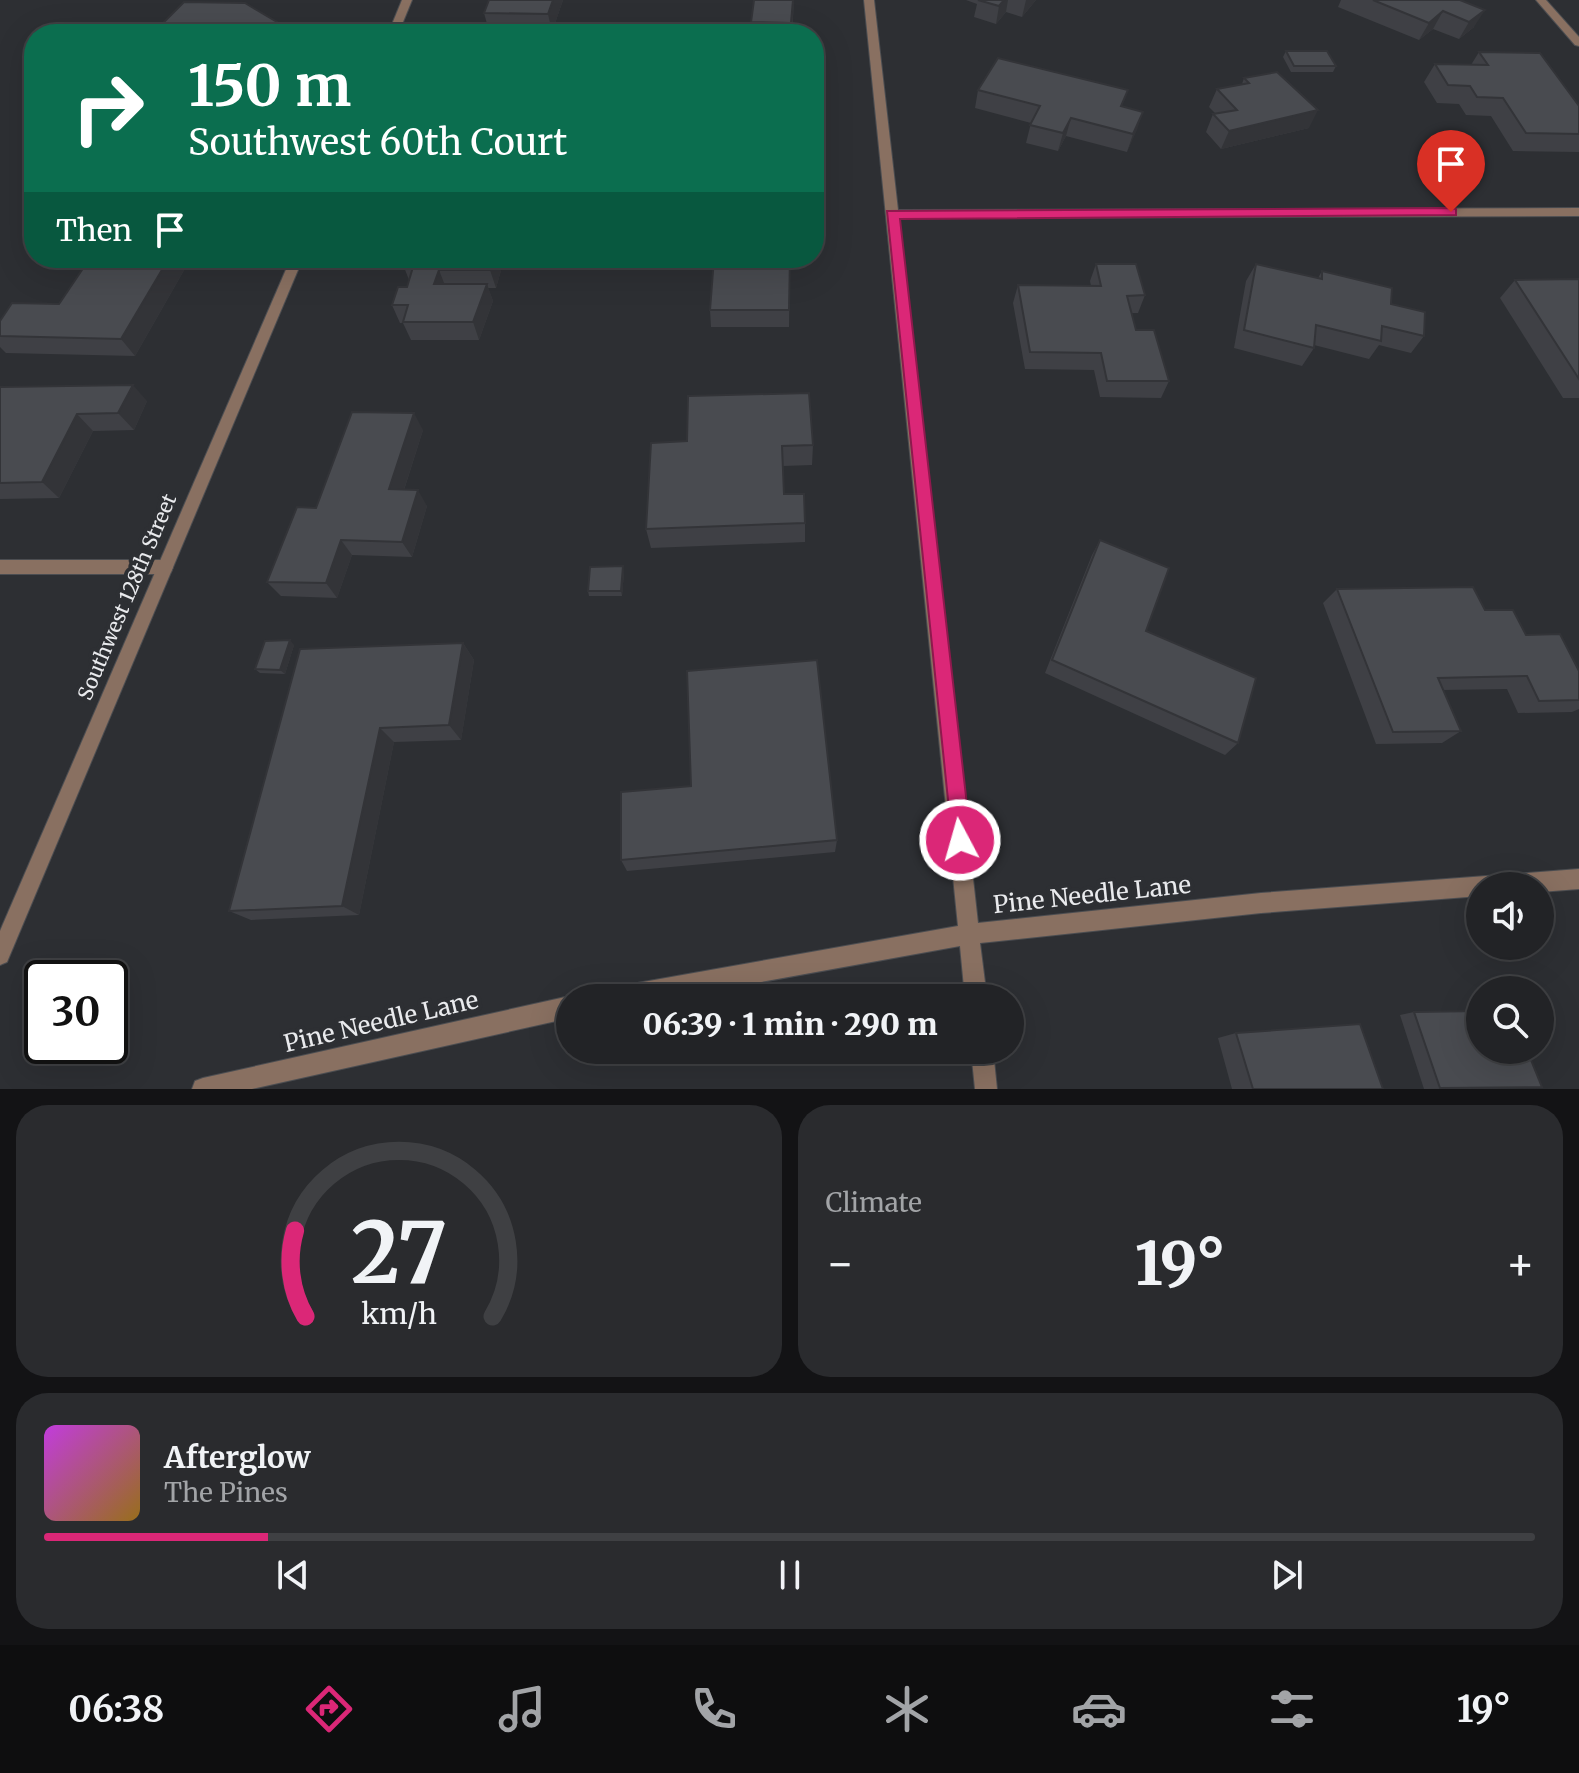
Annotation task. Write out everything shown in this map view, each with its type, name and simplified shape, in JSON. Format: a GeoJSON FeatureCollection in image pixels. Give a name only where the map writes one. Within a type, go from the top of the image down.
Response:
{"type":"FeatureCollection","features":[{"type":"Feature","properties":{"kind":"street"},"geometry":{"type":"LineString","coordinates":[[397,24],[407,0]]}},
{"type":"Feature","properties":{"kind":"street"},"geometry":{"type":"LineString","coordinates":[[1541,0],[1579,43]]}},
{"type":"Feature","properties":{"kind":"street"},"geometry":{"type":"LineString","coordinates":[[872,3],[975,984]]}},
{"type":"Feature","properties":{"kind":"street"},"geometry":{"type":"LineString","coordinates":[[892,214],[1579,212]]}},
{"type":"Feature","properties":{"kind":"street","name":"Southwest 128th Street"},"geometry":{"type":"LineString","coordinates":[[0,955],[293,268]]}},
{"type":"Feature","properties":{"kind":"street"},"geometry":{"type":"LineString","coordinates":[[0,567],[165,567]]}},
{"type":"Feature","properties":{"kind":"street","name":"Pine Needle Lane"},"geometry":{"type":"LineString","coordinates":[[693,984],[970,934],[1261,903],[1579,879]]}},
{"type":"Feature","properties":{"kind":"street","name":"Pine Needle Lane"},"geometry":{"type":"LineString","coordinates":[[203,1089],[556,1010]]}},
{"type":"Feature","properties":{"kind":"street"},"geometry":{"type":"LineString","coordinates":[[983,1064],[986,1089]]}},
{"type":"Feature","properties":{"kind":"building"},"geometry":{"type":"Polygon","coordinates":[[[489,0],[553,0],[548,14],[484,13],[489,0]]]}},
{"type":"Feature","properties":{"kind":"building"},"geometry":{"type":"Polygon","coordinates":[[[754,0],[793,0],[791,23],[751,22],[754,0]]]}},
{"type":"Feature","properties":{"kind":"building"},"geometry":{"type":"Polygon","coordinates":[[[978,0],[1004,0],[999,6],[978,0]]]}},
{"type":"Feature","properties":{"kind":"building"},"geometry":{"type":"Polygon","coordinates":[[[1373,0],[1460,0],[1485,10],[1469,22],[1443,11],[1429,23],[1373,0]]]}},
{"type":"Feature","properties":{"kind":"building"},"geometry":{"type":"Polygon","coordinates":[[[184,2],[245,3],[280,24],[197,24],[163,23],[184,2]]]}},
{"type":"Feature","properties":{"kind":"building"},"geometry":{"type":"Polygon","coordinates":[[[1286,51],[1327,51],[1336,66],[1294,66],[1286,51]]]}},
{"type":"Feature","properties":{"kind":"building"},"geometry":{"type":"Polygon","coordinates":[[[1479,52],[1540,53],[1579,106],[1579,134],[1526,133],[1503,98],[1477,97],[1470,86],[1448,85],[1435,64],[1488,65],[1479,52]]]}},
{"type":"Feature","properties":{"kind":"building"},"geometry":{"type":"Polygon","coordinates":[[[998,58],[1128,90],[1121,106],[1143,112],[1133,134],[1071,118],[1063,133],[1030,125],[1040,106],[978,90],[998,58]]]}},
{"type":"Feature","properties":{"kind":"building"},"geometry":{"type":"Polygon","coordinates":[[[1277,72],[1318,110],[1229,131],[1213,114],[1237,110],[1217,89],[1249,83],[1244,78],[1277,72]]]}},
{"type":"Feature","properties":{"kind":"building"},"geometry":{"type":"Polygon","coordinates":[[[1096,264],[1136,264],[1145,295],[1127,296],[1136,330],[1154,330],[1169,381],[1107,381],[1101,353],[1030,352],[1018,285],[1101,286],[1096,264]]]}},
{"type":"Feature","properties":{"kind":"building"},"geometry":{"type":"Polygon","coordinates":[[[1256,264],[1322,279],[1322,271],[1392,288],[1391,304],[1425,312],[1424,336],[1382,326],[1381,341],[1316,325],[1314,348],[1244,330],[1256,264]]]}},
{"type":"Feature","properties":{"kind":"building"},"geometry":{"type":"Polygon","coordinates":[[[83,268],[163,268],[121,339],[0,336],[0,321],[12,303],[59,304],[83,268]]]}},
{"type":"Feature","properties":{"kind":"building"},"geometry":{"type":"Polygon","coordinates":[[[413,268],[491,268],[439,270],[434,284],[487,284],[473,322],[403,322],[408,305],[392,305],[398,287],[407,287],[413,268]]]}},
{"type":"Feature","properties":{"kind":"building"},"geometry":{"type":"Polygon","coordinates":[[[713,268],[790,268],[789,310],[710,310],[713,268]]]}},
{"type":"Feature","properties":{"kind":"building"},"geometry":{"type":"Polygon","coordinates":[[[1579,279],[1579,379],[1515,280],[1579,279]]]}},
{"type":"Feature","properties":{"kind":"building"},"geometry":{"type":"Polygon","coordinates":[[[133,385],[118,413],[77,414],[42,482],[0,483],[0,387],[133,385]]]}},
{"type":"Feature","properties":{"kind":"building"},"geometry":{"type":"Polygon","coordinates":[[[809,393],[813,445],[782,446],[784,494],[804,494],[805,523],[646,529],[651,443],[687,441],[688,396],[809,393]]]}},
{"type":"Feature","properties":{"kind":"building"},"geometry":{"type":"Polygon","coordinates":[[[352,412],[414,413],[389,489],[418,490],[402,542],[341,540],[326,583],[267,582],[297,507],[316,508],[352,412]]]}},
{"type":"Feature","properties":{"kind":"building"},"geometry":{"type":"Polygon","coordinates":[[[1100,540],[1169,568],[1146,631],[1256,678],[1238,743],[1052,660],[1100,540]]]}},
{"type":"Feature","properties":{"kind":"building"},"geometry":{"type":"Polygon","coordinates":[[[623,566],[621,591],[588,591],[590,567],[623,566]]]}},
{"type":"Feature","properties":{"kind":"building"},"geometry":{"type":"Polygon","coordinates":[[[1473,587],[1485,610],[1513,610],[1526,635],[1560,634],[1579,671],[1579,700],[1539,701],[1527,676],[1438,678],[1461,731],[1393,732],[1337,589],[1473,587]]]}},
{"type":"Feature","properties":{"kind":"building"},"geometry":{"type":"Polygon","coordinates":[[[290,640],[280,670],[255,669],[265,641],[290,640]]]}},
{"type":"Feature","properties":{"kind":"building"},"geometry":{"type":"Polygon","coordinates":[[[463,643],[449,725],[380,728],[342,906],[229,911],[300,649],[463,643]]]}},
{"type":"Feature","properties":{"kind":"building"},"geometry":{"type":"Polygon","coordinates":[[[817,660],[837,840],[621,860],[621,792],[691,786],[687,671],[817,660]]]}},
{"type":"Feature","properties":{"kind":"building"},"geometry":{"type":"Polygon","coordinates":[[[1466,1011],[1466,1064],[1533,1064],[1542,1087],[1440,1088],[1414,1012],[1466,1011]]]}},
{"type":"Feature","properties":{"kind":"building"},"geometry":{"type":"Polygon","coordinates":[[[1360,1024],[1383,1089],[1253,1089],[1236,1033],[1360,1024]]]}},
{"type":"Feature","properties":{"kind":"route"},"geometry":{"type":"LineString","coordinates":[[960,840],[932,557],[892,214],[1451,212]]}}]}
